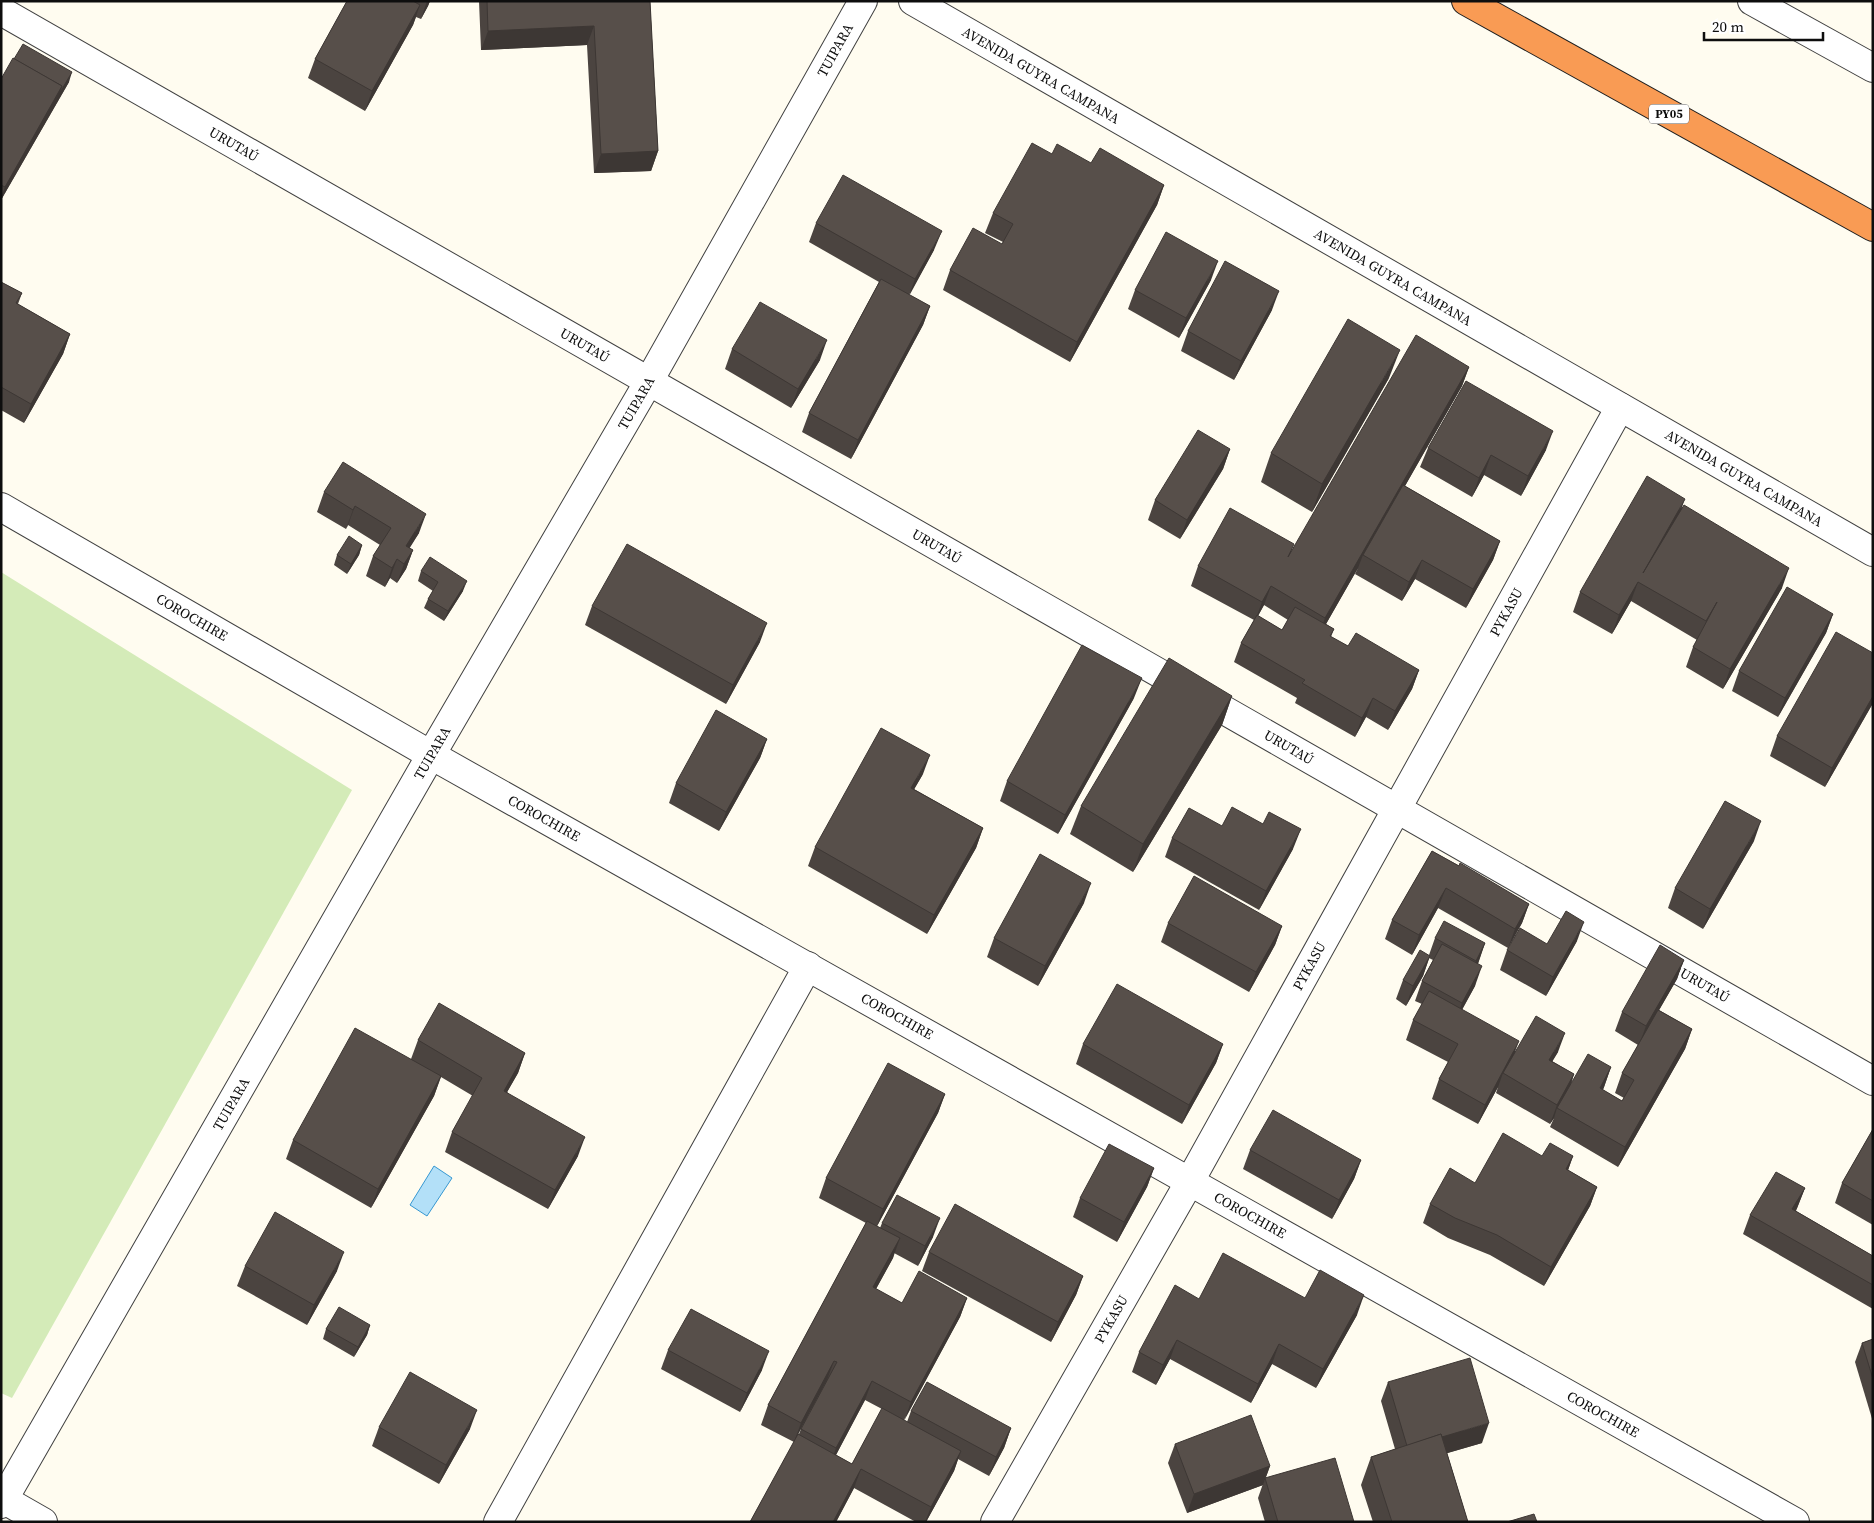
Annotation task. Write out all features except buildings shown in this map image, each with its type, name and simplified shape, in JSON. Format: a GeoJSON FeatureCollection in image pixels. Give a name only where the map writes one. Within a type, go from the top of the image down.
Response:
{"type":"FeatureCollection","features":[{"type":"Feature","properties":{"kind":"highway","name":"PY05"},"geometry":{"type":"LineString","coordinates":[[1466,1],[1873,227]]}},
{"type":"Feature","properties":{"kind":"street","name":"TUIPARA"},"geometry":{"type":"LineString","coordinates":[[2,1501],[431,754],[649,381],[863,1]]}},
{"type":"Feature","properties":{"kind":"street","name":"AVENIDA GUYRA CAMPANA"},"geometry":{"type":"LineString","coordinates":[[913,1],[1873,552]]}},
{"type":"Feature","properties":{"kind":"street"},"geometry":{"type":"LineString","coordinates":[[1752,1],[1873,68]]}},
{"type":"Feature","properties":{"kind":"street","name":"URUTAÚ"},"geometry":{"type":"LineString","coordinates":[[1,11],[1873,1081]]}},
{"type":"Feature","properties":{"kind":"street","name":"PYKASU"},"geometry":{"type":"LineString","coordinates":[[995,1522],[1190,1181],[1620,407]]}},
{"type":"Feature","properties":{"kind":"street","name":"COROCHIRE"},"geometry":{"type":"LineString","coordinates":[[1,507],[431,754],[1795,1522]]}},
{"type":"Feature","properties":{"kind":"street"},"geometry":{"type":"LineString","coordinates":[[498,1522],[808,966]]}},
{"type":"Feature","properties":{"kind":"street"},"geometry":{"type":"LineString","coordinates":[[2,1501],[43,1522]]}},
{"type":"Feature","properties":{"kind":"green space"},"geometry":{"type":"Polygon","coordinates":[[[1,572],[352,790],[12,1398],[1,1393],[1,572]]]}},
{"type":"Feature","properties":{"kind":"water"},"geometry":{"type":"Polygon","coordinates":[[[434,1166],[452,1178],[427,1216],[410,1205],[434,1166]]]}}]}
